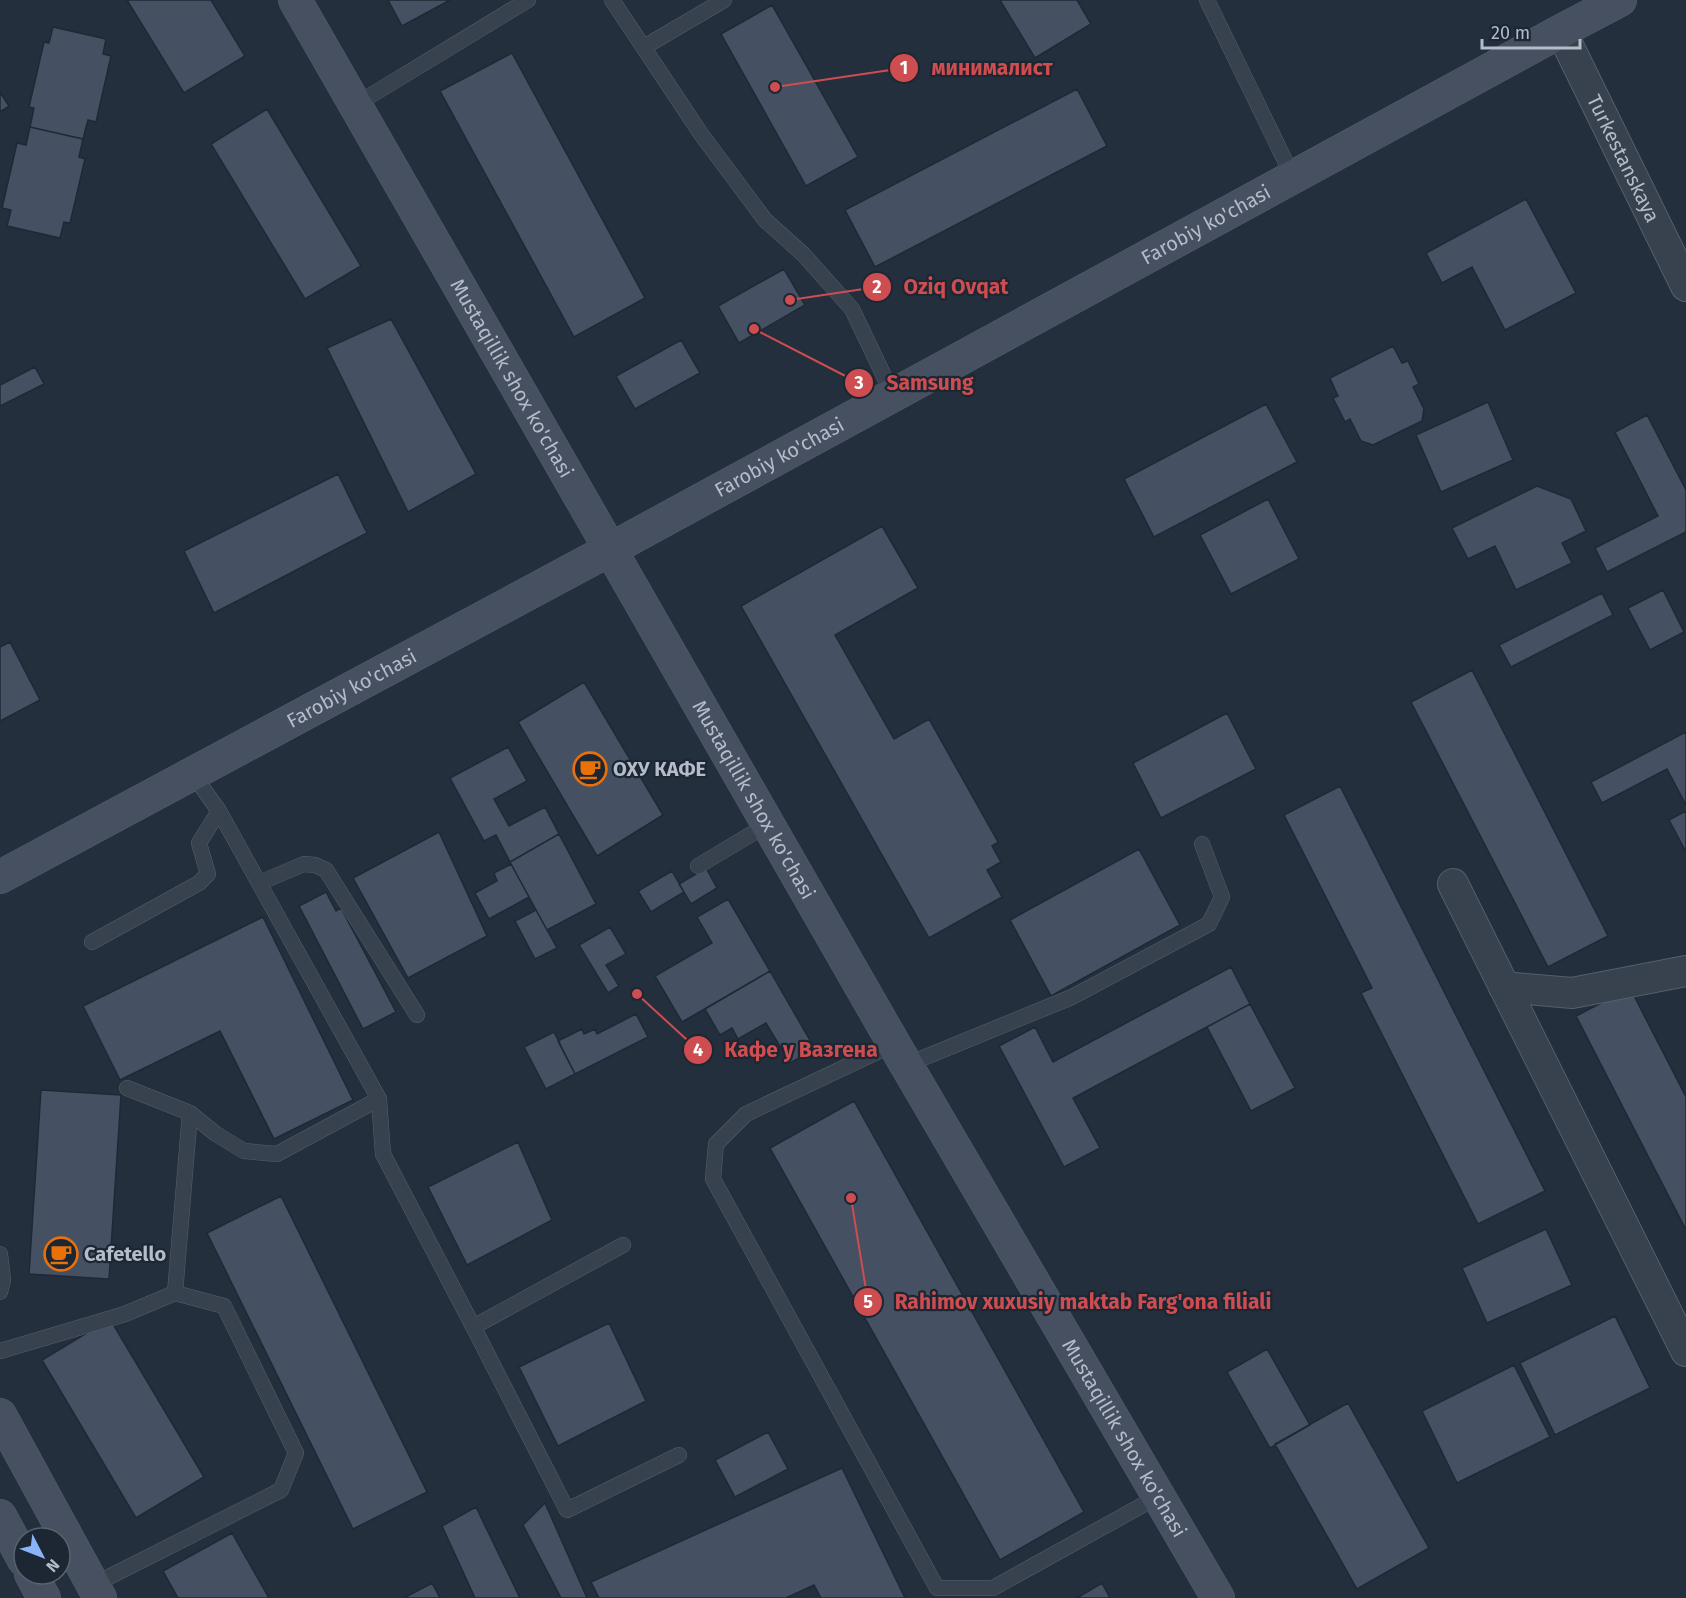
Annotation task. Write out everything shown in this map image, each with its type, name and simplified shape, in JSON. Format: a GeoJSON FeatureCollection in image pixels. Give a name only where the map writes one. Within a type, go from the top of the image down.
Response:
{"type":"FeatureCollection","features":[{"type":"Feature","properties":{"kind":"main road","name":"Mustaqillik shox ko'chasi"},"geometry":{"type":"LineString","coordinates":[[295,0],[900,1054],[1218,1598]]}},
{"type":"Feature","properties":{"kind":"main road","name":"Farobiy ko'chasi"},"geometry":{"type":"LineString","coordinates":[[0,877],[611,549],[1620,0]]}},
{"type":"Feature","properties":{"kind":"main road"},"geometry":{"type":"LineString","coordinates":[[0,1415],[96,1592]]}},
{"type":"Feature","properties":{"kind":"main road"},"geometry":{"type":"LineString","coordinates":[[0,1516],[12,1538]]}},
{"type":"Feature","properties":{"kind":"street","name":"Turkestanskaya"},"geometry":{"type":"LineString","coordinates":[[1561,31],[1686,286]]}},
{"type":"Feature","properties":{"kind":"street"},"geometry":{"type":"LineString","coordinates":[[1453,884],[1686,1351]]}},
{"type":"Feature","properties":{"kind":"street"},"geometry":{"type":"LineString","coordinates":[[1504,987],[1572,993],[1686,971]]}},
{"type":"Feature","properties":{"kind":"lane"},"geometry":{"type":"LineString","coordinates":[[612,0],[701,134],[765,220],[803,254],[852,309],[893,395]]}},
{"type":"Feature","properties":{"kind":"lane"},"geometry":{"type":"LineString","coordinates":[[644,47],[724,0]]}},
{"type":"Feature","properties":{"kind":"lane"},"geometry":{"type":"LineString","coordinates":[[1207,0],[1293,177]]}},
{"type":"Feature","properties":{"kind":"lane"},"geometry":{"type":"LineString","coordinates":[[355,105],[525,1]]}},
{"type":"Feature","properties":{"kind":"lane"},"geometry":{"type":"LineString","coordinates":[[192,773],[219,811],[379,1099],[383,1154],[567,1510],[679,1455]]}},
{"type":"Feature","properties":{"kind":"lane"},"geometry":{"type":"LineString","coordinates":[[92,942],[199,883],[208,874],[199,843],[219,811]]}},
{"type":"Feature","properties":{"kind":"lane"},"geometry":{"type":"LineString","coordinates":[[698,866],[768,825]]}},
{"type":"Feature","properties":{"kind":"lane"},"geometry":{"type":"LineString","coordinates":[[1159,1496],[993,1588],[937,1588],[713,1179],[716,1144],[746,1114],[900,1054],[1072,997],[1209,924],[1222,897],[1202,844]]}},
{"type":"Feature","properties":{"kind":"lane"},"geometry":{"type":"LineString","coordinates":[[259,883],[304,864],[315,865],[326,870],[417,1015]]}},
{"type":"Feature","properties":{"kind":"lane"},"geometry":{"type":"LineString","coordinates":[[127,1088],[190,1113],[216,1134],[244,1151],[277,1154],[379,1099]]}},
{"type":"Feature","properties":{"kind":"lane"},"geometry":{"type":"LineString","coordinates":[[175,1293],[190,1113]]}},
{"type":"Feature","properties":{"kind":"lane"},"geometry":{"type":"LineString","coordinates":[[473,1327],[623,1245]]}},
{"type":"Feature","properties":{"kind":"lane"},"geometry":{"type":"LineString","coordinates":[[0,1254],[3,1280],[0,1292]]}},
{"type":"Feature","properties":{"kind":"lane"},"geometry":{"type":"LineString","coordinates":[[0,1351],[125,1314],[175,1293],[224,1306],[296,1453],[280,1490],[96,1592]]}},
{"type":"Feature","properties":{"kind":"building"},"geometry":{"type":"Polygon","coordinates":[[[127,0],[211,0],[245,56],[184,93],[127,0]]]}},
{"type":"Feature","properties":{"kind":"building"},"geometry":{"type":"Polygon","coordinates":[[[388,0],[450,0],[402,26],[388,0]]]}},
{"type":"Feature","properties":{"kind":"building"},"geometry":{"type":"Polygon","coordinates":[[[1000,0],[1077,0],[1091,24],[1035,58],[1000,0]]]}},
{"type":"Feature","properties":{"kind":"building"},"geometry":{"type":"Polygon","coordinates":[[[772,5],[858,157],[806,186],[721,34],[772,5]]]}},
{"type":"Feature","properties":{"kind":"building"},"geometry":{"type":"Polygon","coordinates":[[[53,27],[106,39],[103,54],[111,56],[96,122],[88,120],[83,139],[30,127],[34,108],[29,107],[44,42],[49,43],[53,27]]]}},
{"type":"Feature","properties":{"kind":"building"},"geometry":{"type":"Polygon","coordinates":[[[512,53],[645,298],[574,337],[440,91],[512,53]]]}},
{"type":"Feature","properties":{"kind":"building"},"geometry":{"type":"Polygon","coordinates":[[[1077,89],[1107,146],[875,267],[845,210],[1077,89]]]}},
{"type":"Feature","properties":{"kind":"building"},"geometry":{"type":"Polygon","coordinates":[[[0,92],[9,106],[0,112],[0,92]]]}},
{"type":"Feature","properties":{"kind":"building"},"geometry":{"type":"Polygon","coordinates":[[[267,109],[361,266],[305,299],[211,144],[267,109]]]}},
{"type":"Feature","properties":{"kind":"building"},"geometry":{"type":"Polygon","coordinates":[[[30,127],[83,139],[79,157],[85,159],[70,223],[64,222],[60,238],[7,226],[11,210],[2,208],[17,143],[26,145],[30,127]]]}},
{"type":"Feature","properties":{"kind":"building"},"geometry":{"type":"Polygon","coordinates":[[[1526,199],[1576,293],[1505,330],[1472,267],[1442,283],[1426,253],[1526,199]]]}},
{"type":"Feature","properties":{"kind":"building"},"geometry":{"type":"Polygon","coordinates":[[[784,269],[805,305],[739,343],[718,306],[784,269]]]}},
{"type":"Feature","properties":{"kind":"building"},"geometry":{"type":"Polygon","coordinates":[[[391,319],[476,474],[408,512],[327,348],[391,319]]]}},
{"type":"Feature","properties":{"kind":"building"},"geometry":{"type":"Polygon","coordinates":[[[681,340],[700,373],[635,409],[616,376],[681,340]]]}},
{"type":"Feature","properties":{"kind":"building"},"geometry":{"type":"Polygon","coordinates":[[[1393,346],[1402,363],[1408,361],[1419,384],[1413,387],[1424,409],[1422,421],[1373,445],[1361,441],[1350,419],[1345,422],[1333,398],[1338,396],[1330,378],[1393,346]]]}},
{"type":"Feature","properties":{"kind":"building"},"geometry":{"type":"Polygon","coordinates":[[[35,367],[44,384],[0,406],[0,385],[35,367]]]}},
{"type":"Feature","properties":{"kind":"building"},"geometry":{"type":"Polygon","coordinates":[[[1488,402],[1513,460],[1441,492],[1416,435],[1488,402]]]}},
{"type":"Feature","properties":{"kind":"building"},"geometry":{"type":"Polygon","coordinates":[[[1266,404],[1297,462],[1154,537],[1124,479],[1266,404]]]}},
{"type":"Feature","properties":{"kind":"building"},"geometry":{"type":"Polygon","coordinates":[[[1647,415],[1686,490],[1686,532],[1607,572],[1595,548],[1658,516],[1615,432],[1647,415]]]}},
{"type":"Feature","properties":{"kind":"building"},"geometry":{"type":"Polygon","coordinates":[[[338,474],[367,533],[214,613],[184,551],[338,474]]]}},
{"type":"Feature","properties":{"kind":"building"},"geometry":{"type":"Polygon","coordinates":[[[1537,486],[1571,499],[1586,531],[1562,543],[1572,563],[1516,590],[1495,546],[1468,559],[1452,528],[1537,486]]]}},
{"type":"Feature","properties":{"kind":"building"},"geometry":{"type":"Polygon","coordinates":[[[1268,499],[1299,559],[1231,594],[1200,535],[1268,499]]]}},
{"type":"Feature","properties":{"kind":"building"},"geometry":{"type":"Polygon","coordinates":[[[882,526],[918,588],[835,635],[894,739],[929,719],[998,842],[992,846],[1001,862],[987,870],[1002,897],[929,938],[741,606],[882,526]]]}},
{"type":"Feature","properties":{"kind":"building"},"geometry":{"type":"Polygon","coordinates":[[[1663,590],[1684,632],[1650,650],[1628,608],[1663,590]]]}},
{"type":"Feature","properties":{"kind":"building"},"geometry":{"type":"Polygon","coordinates":[[[1602,593],[1613,615],[1511,667],[1499,645],[1602,593]]]}},
{"type":"Feature","properties":{"kind":"building"},"geometry":{"type":"Polygon","coordinates":[[[10,642],[40,700],[0,721],[0,647],[10,642]]]}},
{"type":"Feature","properties":{"kind":"building"},"geometry":{"type":"Polygon","coordinates":[[[1472,670],[1608,936],[1548,967],[1411,702],[1472,670]]]}},
{"type":"Feature","properties":{"kind":"building","name":"ОХУ КАФЕ"},"geometry":{"type":"Polygon","coordinates":[[[584,682],[663,815],[597,856],[518,722],[584,682]]]}},
{"type":"Feature","properties":{"kind":"building"},"geometry":{"type":"Polygon","coordinates":[[[1227,713],[1256,769],[1161,818],[1133,763],[1227,713]]]}},
{"type":"Feature","properties":{"kind":"building"},"geometry":{"type":"Polygon","coordinates":[[[1686,732],[1686,805],[1667,769],[1602,803],[1591,782],[1686,732]]]}},
{"type":"Feature","properties":{"kind":"building"},"geometry":{"type":"Polygon","coordinates":[[[508,747],[527,781],[494,799],[509,826],[545,807],[559,834],[510,862],[496,835],[484,841],[450,778],[508,747]]]}},
{"type":"Feature","properties":{"kind":"building"},"geometry":{"type":"Polygon","coordinates":[[[1340,786],[1545,1191],[1478,1224],[1361,993],[1372,988],[1284,815],[1340,786]]]}},
{"type":"Feature","properties":{"kind":"building"},"geometry":{"type":"Polygon","coordinates":[[[1686,811],[1686,852],[1669,820],[1686,811]]]}},
{"type":"Feature","properties":{"kind":"building"},"geometry":{"type":"Polygon","coordinates":[[[439,832],[487,936],[408,978],[353,878],[439,832]]]}},
{"type":"Feature","properties":{"kind":"building"},"geometry":{"type":"Polygon","coordinates":[[[559,834],[596,904],[547,930],[510,862],[559,834]]]}},
{"type":"Feature","properties":{"kind":"building"},"geometry":{"type":"Polygon","coordinates":[[[1139,849],[1180,925],[1051,996],[1010,920],[1139,849]]]}},
{"type":"Feature","properties":{"kind":"building"},"geometry":{"type":"Polygon","coordinates":[[[511,864],[529,897],[489,919],[475,893],[497,881],[494,873],[511,864]]]}},
{"type":"Feature","properties":{"kind":"building"},"geometry":{"type":"Polygon","coordinates":[[[706,868],[717,888],[691,904],[679,884],[706,868]]]}},
{"type":"Feature","properties":{"kind":"building"},"geometry":{"type":"Polygon","coordinates":[[[672,871],[684,892],[651,912],[638,891],[672,871]]]}},
{"type":"Feature","properties":{"kind":"building"},"geometry":{"type":"Polygon","coordinates":[[[326,892],[336,911],[341,908],[396,1012],[363,1029],[299,906],[326,892]]]}},
{"type":"Feature","properties":{"kind":"building"},"geometry":{"type":"Polygon","coordinates":[[[728,899],[770,971],[682,1022],[655,976],[712,943],[697,917],[728,899]]]}},
{"type":"Feature","properties":{"kind":"building"},"geometry":{"type":"Polygon","coordinates":[[[536,910],[557,948],[535,959],[515,921],[536,910]]]}},
{"type":"Feature","properties":{"kind":"building"},"geometry":{"type":"Polygon","coordinates":[[[263,917],[353,1100],[274,1139],[220,1031],[120,1080],[83,1006],[263,917]]]}},
{"type":"Feature","properties":{"kind":"building"},"geometry":{"type":"Polygon","coordinates":[[[610,927],[626,954],[606,965],[619,986],[608,993],[579,945],[610,927]]]}},
{"type":"Feature","properties":{"kind":"building"},"geometry":{"type":"Polygon","coordinates":[[[1231,967],[1250,1004],[1073,1098],[1100,1148],[1064,1167],[999,1046],[1035,1027],[1053,1062],[1231,967]]]}},
{"type":"Feature","properties":{"kind":"building"},"geometry":{"type":"Polygon","coordinates":[[[770,971],[815,1049],[790,1063],[766,1023],[738,1039],[732,1028],[720,1035],[705,1009],[770,971]]]}},
{"type":"Feature","properties":{"kind":"building"},"geometry":{"type":"Polygon","coordinates":[[[1630,988],[1686,1097],[1686,1230],[1576,1016],[1630,988]]]}},
{"type":"Feature","properties":{"kind":"building"},"geometry":{"type":"Polygon","coordinates":[[[1250,1004],[1295,1088],[1251,1111],[1207,1027],[1250,1004]]]}},
{"type":"Feature","properties":{"kind":"building"},"geometry":{"type":"Polygon","coordinates":[[[636,1014],[648,1037],[575,1074],[558,1041],[582,1029],[584,1034],[595,1029],[597,1034],[636,1014]]]}},
{"type":"Feature","properties":{"kind":"building"},"geometry":{"type":"Polygon","coordinates":[[[554,1032],[575,1074],[546,1089],[524,1047],[554,1032]]]}},
{"type":"Feature","properties":{"kind":"building"},"geometry":{"type":"Polygon","coordinates":[[[41,1090],[121,1095],[109,1279],[29,1274],[41,1090]]]}},
{"type":"Feature","properties":{"kind":"building"},"geometry":{"type":"Polygon","coordinates":[[[854,1101],[1084,1512],[1000,1560],[770,1148],[854,1101]]]}},
{"type":"Feature","properties":{"kind":"building"},"geometry":{"type":"Polygon","coordinates":[[[518,1142],[552,1220],[467,1265],[428,1187],[518,1142]]]}},
{"type":"Feature","properties":{"kind":"building"},"geometry":{"type":"Polygon","coordinates":[[[281,1196],[427,1492],[353,1529],[207,1233],[281,1196]]]}},
{"type":"Feature","properties":{"kind":"building"},"geometry":{"type":"Polygon","coordinates":[[[1546,1229],[1572,1285],[1487,1323],[1462,1268],[1546,1229]]]}},
{"type":"Feature","properties":{"kind":"building"},"geometry":{"type":"Polygon","coordinates":[[[1615,1316],[1650,1388],[1555,1435],[1520,1363],[1615,1316]]]}},
{"type":"Feature","properties":{"kind":"building"},"geometry":{"type":"Polygon","coordinates":[[[110,1319],[204,1477],[136,1518],[42,1360],[110,1319]]]}},
{"type":"Feature","properties":{"kind":"building"},"geometry":{"type":"Polygon","coordinates":[[[609,1323],[646,1401],[558,1446],[519,1367],[609,1323]]]}},
{"type":"Feature","properties":{"kind":"building"},"geometry":{"type":"Polygon","coordinates":[[[1267,1349],[1310,1425],[1270,1448],[1227,1372],[1267,1349]]]}},
{"type":"Feature","properties":{"kind":"building"},"geometry":{"type":"Polygon","coordinates":[[[1514,1365],[1550,1437],[1457,1483],[1422,1411],[1514,1365]]]}},
{"type":"Feature","properties":{"kind":"building"},"geometry":{"type":"Polygon","coordinates":[[[1348,1403],[1429,1548],[1357,1589],[1275,1444],[1348,1403]]]}},
{"type":"Feature","properties":{"kind":"building"},"geometry":{"type":"Polygon","coordinates":[[[768,1432],[788,1469],[735,1497],[715,1460],[768,1432]]]}},
{"type":"Feature","properties":{"kind":"building"},"geometry":{"type":"Polygon","coordinates":[[[842,1468],[905,1598],[821,1598],[814,1585],[786,1598],[599,1598],[591,1582],[842,1468]]]}},
{"type":"Feature","properties":{"kind":"building"},"geometry":{"type":"Polygon","coordinates":[[[545,1503],[587,1598],[561,1598],[523,1525],[545,1503]]]}},
{"type":"Feature","properties":{"kind":"building"},"geometry":{"type":"Polygon","coordinates":[[[476,1507],[520,1598],[475,1598],[442,1526],[476,1507]]]}},
{"type":"Feature","properties":{"kind":"building"},"geometry":{"type":"Polygon","coordinates":[[[232,1533],[269,1598],[178,1598],[163,1571],[232,1533]]]}},
{"type":"Feature","properties":{"kind":"building"},"geometry":{"type":"Polygon","coordinates":[[[432,1583],[440,1598],[404,1598],[432,1583]]]}},
{"type":"Feature","properties":{"kind":"building"},"geometry":{"type":"Polygon","coordinates":[[[1102,1583],[1110,1598],[1077,1598],[1102,1583]]]}},
{"type":"Feature","properties":{"kind":"place","name":"минималист"},"geometry":{"type":"Point","coordinates":[775,87]}},
{"type":"Feature","properties":{"kind":"place","name":"Oziq Ovqat"},"geometry":{"type":"Point","coordinates":[790,300]}},
{"type":"Feature","properties":{"kind":"place","name":"Samsung"},"geometry":{"type":"Point","coordinates":[754,329]}},
{"type":"Feature","properties":{"kind":"place","name":"ОХУ КАФЕ"},"geometry":{"type":"Point","coordinates":[590,769]}},
{"type":"Feature","properties":{"kind":"place","name":"Кафе у Вазгена"},"geometry":{"type":"Point","coordinates":[637,994]}},
{"type":"Feature","properties":{"kind":"place","name":"Rahimov xuxusiy maktab Farg'ona filiali"},"geometry":{"type":"Point","coordinates":[851,1198]}},
{"type":"Feature","properties":{"kind":"place","name":"Cafetello"},"geometry":{"type":"Point","coordinates":[61,1254]}}]}
